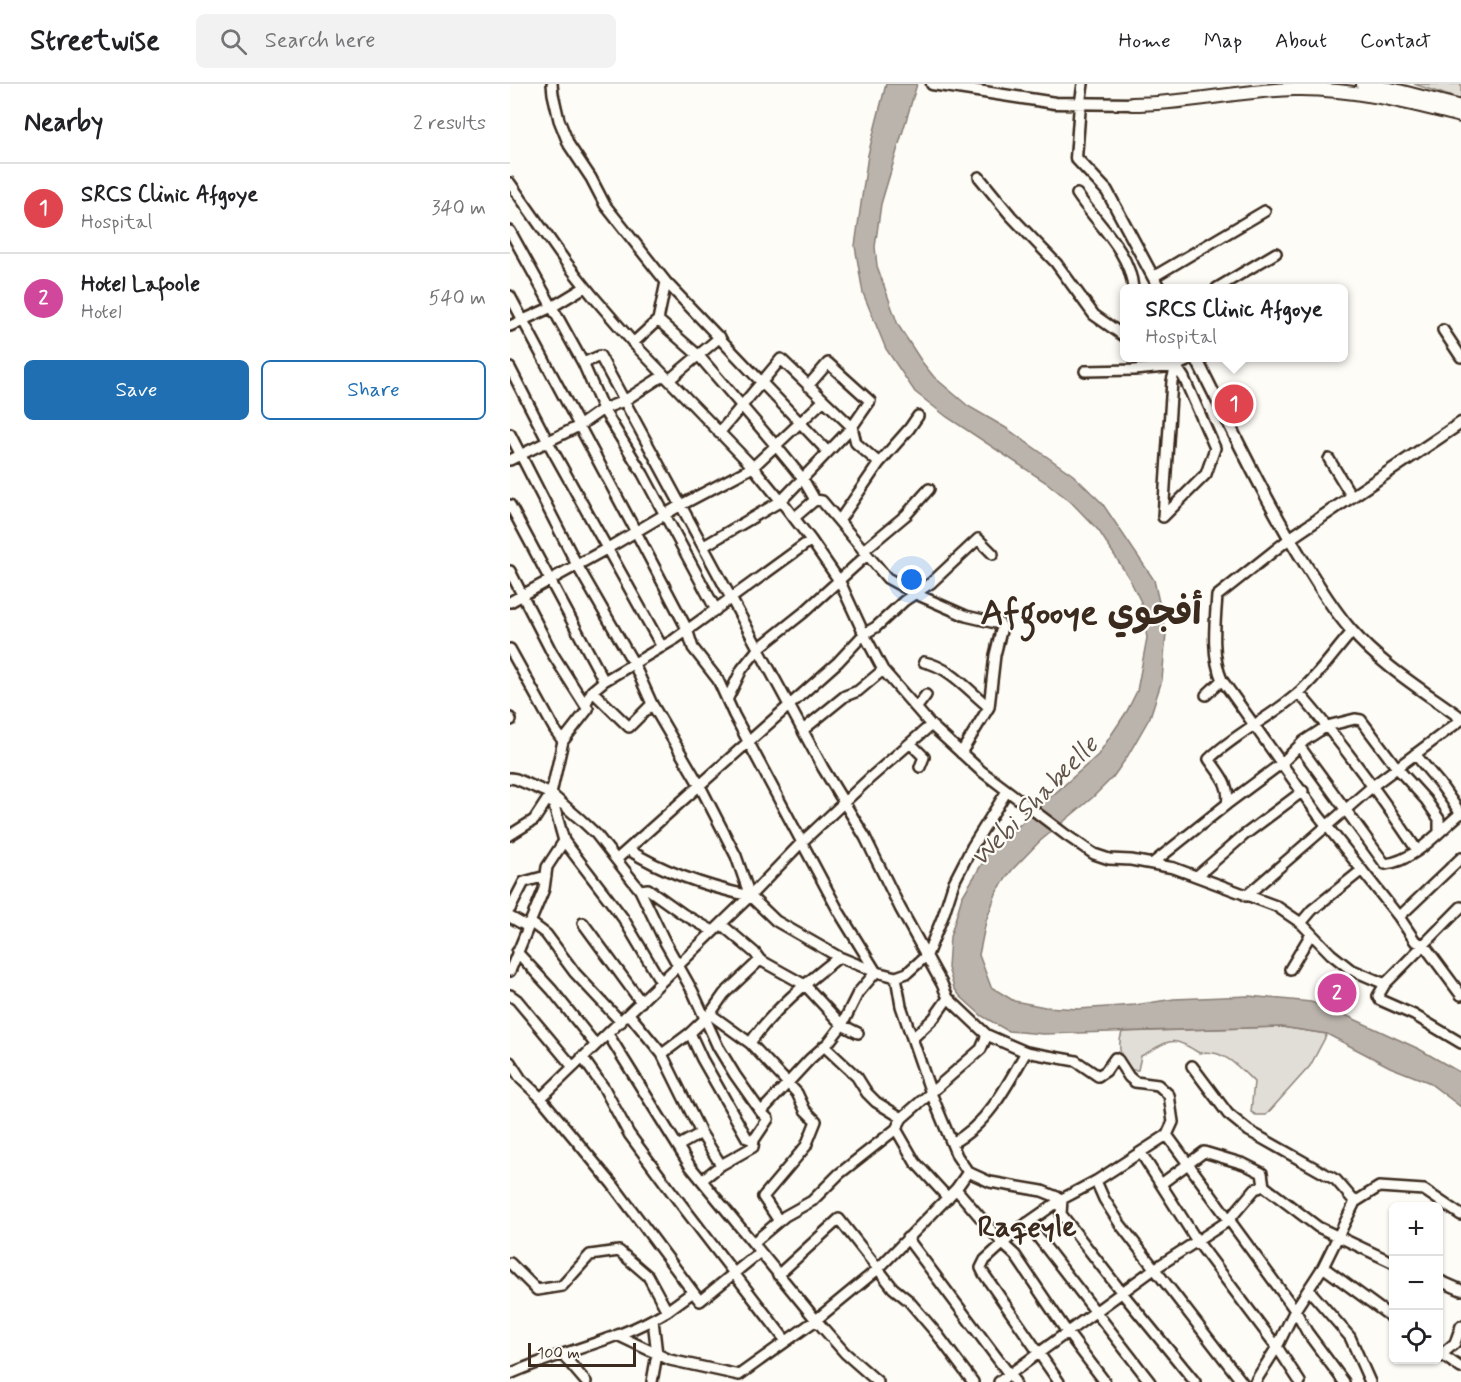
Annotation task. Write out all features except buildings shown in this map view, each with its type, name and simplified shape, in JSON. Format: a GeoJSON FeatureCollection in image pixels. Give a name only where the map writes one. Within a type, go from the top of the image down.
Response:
{"type":"FeatureCollection","features":[{"type":"Feature","properties":{"kind":"highway"},"geometry":{"type":"LineString","coordinates":[[1132,104],[1161,96],[1253,84]]}},
{"type":"Feature","properties":{"kind":"highway"},"geometry":{"type":"LineString","coordinates":[[1352,84],[1395,90],[1461,106]]}},
{"type":"Feature","properties":{"kind":"highway"},"geometry":{"type":"LineString","coordinates":[[1132,104],[1163,104],[1262,91],[1318,89],[1388,97],[1461,116]]}},
{"type":"Feature","properties":{"kind":"main road"},"geometry":{"type":"LineString","coordinates":[[932,84],[1055,103],[1132,104]]}},
{"type":"Feature","properties":{"kind":"main road"},"geometry":{"type":"LineString","coordinates":[[1080,104],[1076,158],[1107,191],[1157,284]]}},
{"type":"Feature","properties":{"kind":"main road"},"geometry":{"type":"LineString","coordinates":[[1198,362],[1269,503],[1335,611],[1352,632],[1388,664],[1461,719]]}},
{"type":"Feature","properties":{"kind":"main road"},"geometry":{"type":"LineString","coordinates":[[1289,539],[1461,423]]}},
{"type":"Feature","properties":{"kind":"street"},"geometry":{"type":"LineString","coordinates":[[552,84],[559,120],[569,145],[591,178],[605,205],[666,282],[828,452]]}},
{"type":"Feature","properties":{"kind":"street"},"geometry":{"type":"LineString","coordinates":[[1080,104],[1083,84]]}},
{"type":"Feature","properties":{"kind":"street"},"geometry":{"type":"LineString","coordinates":[[978,177],[1056,263],[1094,315],[1120,333]]}},
{"type":"Feature","properties":{"kind":"street"},"geometry":{"type":"LineString","coordinates":[[511,186],[585,287],[633,343],[753,467],[781,501],[840,582],[883,670],[931,725],[980,771],[1094,854],[1109,859],[1153,863],[1174,868],[1276,906],[1301,922],[1331,954],[1350,969],[1385,984]]}},
{"type":"Feature","properties":{"kind":"street"},"geometry":{"type":"LineString","coordinates":[[1077,194],[1108,232],[1132,275],[1132,284]]}},
{"type":"Feature","properties":{"kind":"street"},"geometry":{"type":"LineString","coordinates":[[1153,277],[1265,211]]}},
{"type":"Feature","properties":{"kind":"street"},"geometry":{"type":"LineString","coordinates":[[510,231],[583,363],[603,409],[643,474],[716,610]]}},
{"type":"Feature","properties":{"kind":"street"},"geometry":{"type":"LineString","coordinates":[[1224,284],[1275,253]]}},
{"type":"Feature","properties":{"kind":"street"},"geometry":{"type":"LineString","coordinates":[[633,343],[658,320],[666,282]]}},
{"type":"Feature","properties":{"kind":"street"},"geometry":{"type":"LineString","coordinates":[[510,326],[552,307],[585,287]]}},
{"type":"Feature","properties":{"kind":"street"},"geometry":{"type":"LineString","coordinates":[[510,296],[687,629],[693,648],[718,680],[748,742],[839,912],[876,972]]}},
{"type":"Feature","properties":{"kind":"street"},"geometry":{"type":"LineString","coordinates":[[658,320],[699,356],[743,406],[803,479],[815,500]]}},
{"type":"Feature","properties":{"kind":"street"},"geometry":{"type":"LineString","coordinates":[[1443,330],[1461,357]]}},
{"type":"Feature","properties":{"kind":"street"},"geometry":{"type":"LineString","coordinates":[[510,460],[579,426],[603,409],[624,401],[667,378],[699,356],[720,337]]}},
{"type":"Feature","properties":{"kind":"street"},"geometry":{"type":"LineString","coordinates":[[583,363],[600,357],[803,730],[845,802],[948,998],[987,1035],[1026,1052],[1076,1061],[1098,1076],[1106,1071],[1115,1058],[1135,1082],[1158,1085],[1169,1095],[1173,1122],[1167,1135],[1027,1223],[985,1260],[981,1268],[1059,1382]]}},
{"type":"Feature","properties":{"kind":"street"},"geometry":{"type":"LineString","coordinates":[[719,433],[781,359],[852,427],[855,443],[879,463]]}},
{"type":"Feature","properties":{"kind":"street"},"geometry":{"type":"LineString","coordinates":[[1169,362],[1176,366],[1184,378],[1215,448],[1206,474],[1163,517],[1172,381],[1176,366]]}},
{"type":"Feature","properties":{"kind":"street"},"geometry":{"type":"LineString","coordinates":[[1085,371],[1134,370],[1176,366],[1184,362]]}},
{"type":"Feature","properties":{"kind":"street"},"geometry":{"type":"LineString","coordinates":[[704,546],[781,501],[852,427],[870,400],[828,363],[808,386]]}},
{"type":"Feature","properties":{"kind":"street"},"geometry":{"type":"LineString","coordinates":[[510,368],[548,442],[662,647]]}},
{"type":"Feature","properties":{"kind":"street"},"geometry":{"type":"LineString","coordinates":[[510,602],[753,467],[823,400]]}},
{"type":"Feature","properties":{"kind":"street"},"geometry":{"type":"LineString","coordinates":[[839,521],[879,463],[918,416]]}},
{"type":"Feature","properties":{"kind":"street"},"geometry":{"type":"LineString","coordinates":[[510,434],[577,565],[634,664],[652,704],[700,786],[736,856],[750,896],[776,921],[839,957],[876,972],[896,977],[907,973],[927,956],[959,873],[972,847],[1007,791]]}},
{"type":"Feature","properties":{"kind":"street"},"geometry":{"type":"LineString","coordinates":[[1329,459],[1352,497]]}},
{"type":"Feature","properties":{"kind":"street"},"geometry":{"type":"LineString","coordinates":[[727,700],[742,669],[759,648],[840,582],[865,553],[929,489]]}},
{"type":"Feature","properties":{"kind":"street"},"geometry":{"type":"LineString","coordinates":[[794,518],[815,500],[822,501],[887,578],[916,594],[966,616],[1000,624],[1002,627],[995,655],[989,707],[962,753]]}},
{"type":"Feature","properties":{"kind":"street"},"geometry":{"type":"LineString","coordinates":[[510,505],[604,681]]}},
{"type":"Feature","properties":{"kind":"street"},"geometry":{"type":"LineString","coordinates":[[617,859],[838,662],[864,634],[916,594],[978,539],[993,554]]}},
{"type":"Feature","properties":{"kind":"street"},"geometry":{"type":"LineString","coordinates":[[1289,539],[1217,596],[1215,653],[1218,670],[1222,680],[1327,825],[1415,941],[1424,945],[1461,995]]}},
{"type":"Feature","properties":{"kind":"street"},"geometry":{"type":"LineString","coordinates":[[585,705],[592,692],[604,681],[662,647],[811,540]]}},
{"type":"Feature","properties":{"kind":"street"},"geometry":{"type":"LineString","coordinates":[[510,570],[552,653],[588,709],[563,741],[551,794],[534,820],[510,835]]}},
{"type":"Feature","properties":{"kind":"street"},"geometry":{"type":"LineString","coordinates":[[1227,804],[1229,794],[1226,784],[1209,759],[1224,744],[1255,726],[1299,693],[1352,632]]}},
{"type":"Feature","properties":{"kind":"street"},"geometry":{"type":"LineString","coordinates":[[510,649],[563,741]]}},
{"type":"Feature","properties":{"kind":"street"},"geometry":{"type":"LineString","coordinates":[[924,662],[931,663],[952,674],[989,707]]}},
{"type":"Feature","properties":{"kind":"street"},"geometry":{"type":"LineString","coordinates":[[803,730],[845,696],[858,691],[883,670]]}},
{"type":"Feature","properties":{"kind":"street"},"geometry":{"type":"LineString","coordinates":[[1206,695],[1222,680]]}},
{"type":"Feature","properties":{"kind":"street"},"geometry":{"type":"LineString","coordinates":[[592,692],[629,727],[652,704]]}},
{"type":"Feature","properties":{"kind":"street"},"geometry":{"type":"LineString","coordinates":[[1299,693],[1374,786],[1417,850]]}},
{"type":"Feature","properties":{"kind":"street"},"geometry":{"type":"LineString","coordinates":[[917,707],[926,695]]}},
{"type":"Feature","properties":{"kind":"street"},"geometry":{"type":"LineString","coordinates":[[1153,863],[1282,763],[1304,741],[1327,726],[1355,718],[1361,720],[1397,768],[1426,800],[1439,819],[1439,831]]}},
{"type":"Feature","properties":{"kind":"street"},"geometry":{"type":"LineString","coordinates":[[1246,896],[1346,809],[1461,719]]}},
{"type":"Feature","properties":{"kind":"street"},"geometry":{"type":"LineString","coordinates":[[541,1098],[750,896],[802,842],[931,725]]}},
{"type":"Feature","properties":{"kind":"street"},"geometry":{"type":"LineString","coordinates":[[910,744],[924,757],[920,767]]}},
{"type":"Feature","properties":{"kind":"street"},"geometry":{"type":"LineString","coordinates":[[1300,747],[1385,864],[1395,863],[1417,850],[1461,814],[1415,754]]}},
{"type":"Feature","properties":{"kind":"street"},"geometry":{"type":"LineString","coordinates":[[510,778],[551,794],[596,834],[617,859],[640,890],[665,942],[707,1016],[735,1075],[768,1119],[754,1140],[753,1147],[702,1180]]}},
{"type":"Feature","properties":{"kind":"street"},"geometry":{"type":"LineString","coordinates":[[1197,876],[1243,836],[1303,791]]}},
{"type":"Feature","properties":{"kind":"street"},"geometry":{"type":"LineString","coordinates":[[551,794],[564,841],[623,918],[662,982]]}},
{"type":"Feature","properties":{"kind":"street"},"geometry":{"type":"LineString","coordinates":[[510,971],[514,954],[544,889],[547,867],[564,841]]}},
{"type":"Feature","properties":{"kind":"street"},"geometry":{"type":"LineString","coordinates":[[629,850],[650,863],[728,891],[750,896]]}},
{"type":"Feature","properties":{"kind":"street"},"geometry":{"type":"LineString","coordinates":[[1399,917],[1461,858]]}},
{"type":"Feature","properties":{"kind":"street"},"geometry":{"type":"LineString","coordinates":[[1301,922],[1312,910],[1362,870]]}},
{"type":"Feature","properties":{"kind":"street"},"geometry":{"type":"LineString","coordinates":[[510,909],[524,882],[546,876]]}},
{"type":"Feature","properties":{"kind":"street"},"geometry":{"type":"LineString","coordinates":[[640,890],[648,889],[683,914],[713,931]]}},
{"type":"Feature","properties":{"kind":"street"},"geometry":{"type":"LineString","coordinates":[[1461,907],[1385,984],[1378,996],[1380,1000],[1414,1015],[1461,1043]]}},
{"type":"Feature","properties":{"kind":"street"},"geometry":{"type":"LineString","coordinates":[[510,917],[546,934],[576,973],[621,1022]]}},
{"type":"Feature","properties":{"kind":"street"},"geometry":{"type":"LineString","coordinates":[[583,923],[641,1002]]}},
{"type":"Feature","properties":{"kind":"street"},"geometry":{"type":"LineString","coordinates":[[721,924],[755,953],[759,960],[805,985],[842,1025],[858,1033]]}},
{"type":"Feature","properties":{"kind":"street"},"geometry":{"type":"LineString","coordinates":[[1290,969],[1311,934]]}},
{"type":"Feature","properties":{"kind":"street"},"geometry":{"type":"LineString","coordinates":[[514,954],[552,990],[595,1044]]}},
{"type":"Feature","properties":{"kind":"street"},"geometry":{"type":"LineString","coordinates":[[750,1043],[762,1026],[805,985],[839,957]]}},
{"type":"Feature","properties":{"kind":"street"},"geometry":{"type":"LineString","coordinates":[[662,1054],[690,1033],[724,994],[759,960]]}},
{"type":"Feature","properties":{"kind":"street"},"geometry":{"type":"LineString","coordinates":[[761,1112],[842,1025],[858,993],[876,972]]}},
{"type":"Feature","properties":{"kind":"street"},"geometry":{"type":"LineString","coordinates":[[896,977],[901,1006],[932,1093],[952,1143],[968,1172],[990,1182],[1042,1191],[1062,1199]]}},
{"type":"Feature","properties":{"kind":"street"},"geometry":{"type":"LineString","coordinates":[[510,995],[517,1000],[573,1067]]}},
{"type":"Feature","properties":{"kind":"street"},"geometry":{"type":"LineString","coordinates":[[913,1038],[934,1018],[948,998]]}},
{"type":"Feature","properties":{"kind":"street"},"geometry":{"type":"LineString","coordinates":[[629,1014],[662,1054],[701,1133],[722,1165]]}},
{"type":"Feature","properties":{"kind":"street"},"geometry":{"type":"LineString","coordinates":[[707,1016],[750,1043],[797,1093],[805,1110],[816,1121],[806,1146],[763,1197],[779,1221]]}},
{"type":"Feature","properties":{"kind":"street"},"geometry":{"type":"LineString","coordinates":[[690,1033],[702,1059],[747,1138],[754,1140]]}},
{"type":"Feature","properties":{"kind":"street"},"geometry":{"type":"LineString","coordinates":[[609,1034],[690,1166],[844,1353],[878,1382]]}},
{"type":"Feature","properties":{"kind":"street"},"geometry":{"type":"LineString","coordinates":[[753,1243],[779,1221],[812,1200],[839,1174],[896,1129],[902,1118],[981,1049],[987,1035]]}},
{"type":"Feature","properties":{"kind":"street"},"geometry":{"type":"LineString","coordinates":[[824,1046],[857,1077],[876,1102],[902,1118]]}},
{"type":"Feature","properties":{"kind":"street"},"geometry":{"type":"LineString","coordinates":[[952,1143],[966,1136],[998,1100],[1026,1052]]}},
{"type":"Feature","properties":{"kind":"street"},"geometry":{"type":"LineString","coordinates":[[582,1057],[604,1088],[629,1134],[786,1341]]}},
{"type":"Feature","properties":{"kind":"street"},"geometry":{"type":"LineString","coordinates":[[510,1062],[521,1079],[541,1098],[613,1185],[700,1301],[760,1252]]}},
{"type":"Feature","properties":{"kind":"street"},"geometry":{"type":"LineString","coordinates":[[1192,1066],[1228,1114],[1249,1131],[1336,1180],[1355,1202]]}},
{"type":"Feature","properties":{"kind":"street"},"geometry":{"type":"LineString","coordinates":[[896,1129],[915,1162],[948,1198]]}},
{"type":"Feature","properties":{"kind":"street"},"geometry":{"type":"LineString","coordinates":[[678,1146],[701,1133]]}},
{"type":"Feature","properties":{"kind":"street"},"geometry":{"type":"LineString","coordinates":[[1167,1135],[1295,1310],[1307,1332],[1344,1382]]}},
{"type":"Feature","properties":{"kind":"street"},"geometry":{"type":"LineString","coordinates":[[1161,1184],[1204,1152],[1224,1157],[1262,1173],[1264,1186],[1318,1227],[1389,1261]]}},
{"type":"Feature","properties":{"kind":"street"},"geometry":{"type":"LineString","coordinates":[[1141,1153],[1197,1241],[1277,1347],[1300,1382]]}},
{"type":"Feature","properties":{"kind":"street"},"geometry":{"type":"LineString","coordinates":[[617,1335],[670,1360],[739,1375],[816,1320],[878,1269],[948,1198],[968,1172]]}},
{"type":"Feature","properties":{"kind":"street"},"geometry":{"type":"LineString","coordinates":[[1096,1181],[1120,1224],[1242,1382]]}},
{"type":"Feature","properties":{"kind":"street"},"geometry":{"type":"LineString","coordinates":[[999,1382],[1012,1378],[1038,1353],[1123,1294],[1154,1269],[1228,1221],[1255,1189],[1264,1186]]}},
{"type":"Feature","properties":{"kind":"street"},"geometry":{"type":"LineString","coordinates":[[1255,1382],[1277,1347],[1295,1310],[1323,1267],[1355,1202],[1379,1187],[1424,1190],[1461,1215]]}},
{"type":"Feature","properties":{"kind":"street"},"geometry":{"type":"LineString","coordinates":[[956,1189],[1015,1255],[1067,1332],[1105,1382]]}},
{"type":"Feature","properties":{"kind":"street"},"geometry":{"type":"LineString","coordinates":[[1062,1199],[1061,1214],[1195,1382]]}},
{"type":"Feature","properties":{"kind":"street"},"geometry":{"type":"LineString","coordinates":[[778,1275],[839,1219],[893,1288],[908,1300],[937,1334],[973,1382]]}},
{"type":"Feature","properties":{"kind":"street"},"geometry":{"type":"LineString","coordinates":[[1027,1223],[1150,1382]]}},
{"type":"Feature","properties":{"kind":"street"},"geometry":{"type":"LineString","coordinates":[[907,1238],[1012,1378]]}},
{"type":"Feature","properties":{"kind":"street"},"geometry":{"type":"LineString","coordinates":[[510,1263],[537,1290],[562,1286],[590,1255],[619,1251],[648,1276],[667,1311]]}},
{"type":"Feature","properties":{"kind":"street"},"geometry":{"type":"LineString","coordinates":[[1323,1267],[1389,1315]]}},
{"type":"Feature","properties":{"kind":"street"},"geometry":{"type":"LineString","coordinates":[[1443,1282],[1461,1290]]}},
{"type":"Feature","properties":{"kind":"street"},"geometry":{"type":"LineString","coordinates":[[1309,1290],[1350,1337],[1370,1382]]}},
{"type":"Feature","properties":{"kind":"street"},"geometry":{"type":"LineString","coordinates":[[510,1374],[653,1320],[693,1292]]}},
{"type":"Feature","properties":{"kind":"street"},"geometry":{"type":"LineString","coordinates":[[652,1382],[657,1354],[653,1320]]}},
{"type":"Feature","properties":{"kind":"street"},"geometry":{"type":"LineString","coordinates":[[1443,1351],[1455,1343],[1461,1326]]}},
{"type":"Feature","properties":{"kind":"street"},"geometry":{"type":"LineString","coordinates":[[562,1354],[586,1382]]}},
{"type":"Feature","properties":{"kind":"street"},"geometry":{"type":"LineString","coordinates":[[1443,1355],[1461,1368]]}},
{"type":"Feature","properties":{"kind":"shaded area"},"geometry":{"type":"Polygon","coordinates":[[[886,84],[917,84],[881,204],[875,247],[877,266],[898,325],[934,377],[968,406],[1006,428],[1073,475],[1102,503],[1154,580],[1166,633],[1162,680],[1150,717],[1127,757],[1113,777],[1092,798],[1039,842],[1012,870],[997,891],[986,921],[979,955],[991,987],[1014,1001],[1045,1007],[1079,1009],[1135,1005],[1174,999],[1249,996],[1311,1002],[1419,1049],[1461,1073],[1461,1107],[1428,1082],[1390,1067],[1327,1034],[1282,1027],[1043,1034],[1008,1031],[982,1016],[954,988],[948,968],[950,937],[962,897],[989,852],[1098,755],[1127,711],[1137,691],[1147,638],[1141,602],[1129,578],[1099,531],[1071,502],[1047,483],[947,417],[915,392],[886,349],[863,293],[855,246],[868,155],[886,84]]]}},
{"type":"Feature","properties":{"kind":"shaded area"},"geometry":{"type":"Polygon","coordinates":[[[1414,84],[1461,84],[1461,100],[1414,84]]]}},
{"type":"Feature","properties":{"kind":"shaded area"},"geometry":{"type":"Polygon","coordinates":[[[1282,1027],[1327,1034],[1310,1066],[1266,1115],[1256,1115],[1251,1112],[1254,1082],[1223,1056],[1208,1052],[1199,1053],[1182,1043],[1170,1042],[1141,1056],[1138,1070],[1130,1070],[1120,1047],[1122,1032],[1282,1027]]]}},
{"type":"Feature","properties":{"kind":"place","name":"SRCS Clinic Afgoye"},"geometry":{"type":"Point","coordinates":[1234,404]}},
{"type":"Feature","properties":{"kind":"place","name":"Hotel Lafoole"},"geometry":{"type":"Point","coordinates":[1337,993]}},
{"type":"Feature","properties":{"kind":"district","name":"Afgooye أفجوي"},"geometry":{"type":"Point","coordinates":[1091,614]}},
{"type":"Feature","properties":{"kind":"district","name":"Raqeyle"},"geometry":{"type":"Point","coordinates":[1027,1227]}},
{"type":"Feature","properties":{"kind":"water label","name":"Webi Shabeelle"},"geometry":{"type":"Point","coordinates":[1035,802]}}]}
